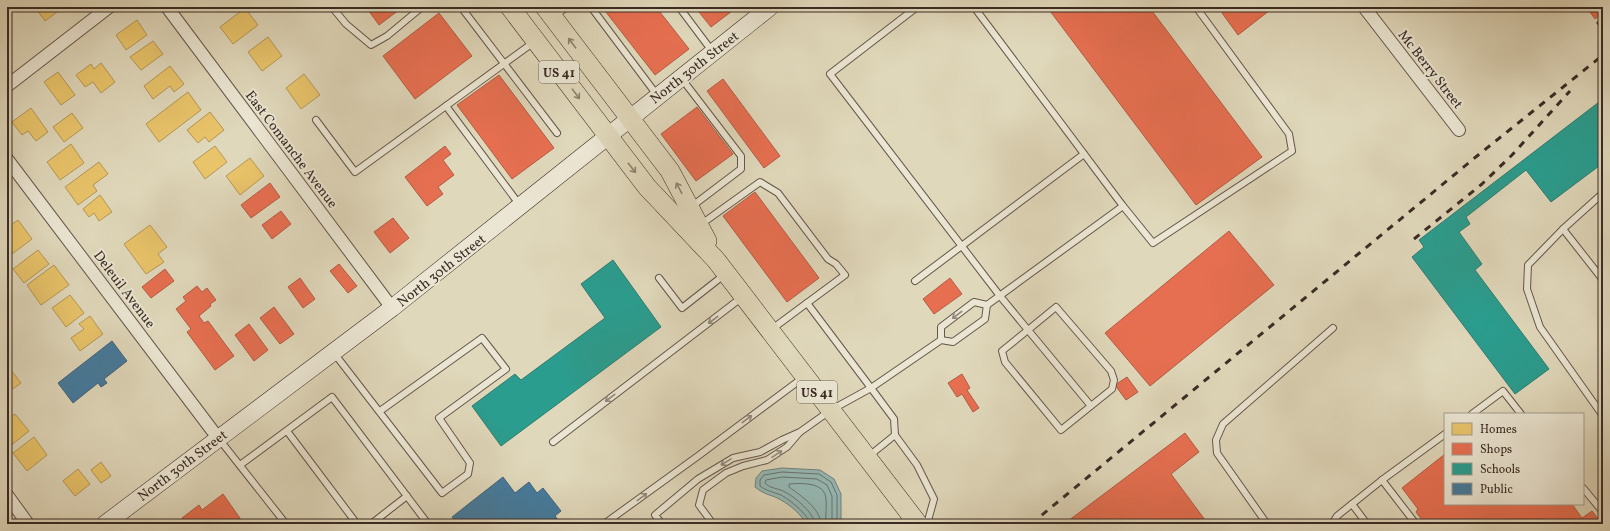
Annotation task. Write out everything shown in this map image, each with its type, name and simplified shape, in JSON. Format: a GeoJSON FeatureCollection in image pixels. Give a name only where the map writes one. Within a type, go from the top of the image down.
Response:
{"type":"FeatureCollection","features":[{"type":"Feature","properties":{"kind":"main road","name":"US 41"},"geometry":{"type":"LineString","coordinates":[[510,7],[647,187],[722,266]]}},
{"type":"Feature","properties":{"kind":"main road","name":"US 41"},"geometry":{"type":"LineString","coordinates":[[555,10],[630,118],[670,171],[722,266],[918,524]]}},
{"type":"Feature","properties":{"kind":"street"},"geometry":{"type":"LineString","coordinates":[[7,86],[110,7]]}},
{"type":"Feature","properties":{"kind":"street","name":"East Comanche Avenue"},"geometry":{"type":"LineString","coordinates":[[167,7],[392,308]]}},
{"type":"Feature","properties":{"kind":"street","name":"Mc Berry Street"},"geometry":{"type":"LineString","coordinates":[[1364,7],[1459,130]]}},
{"type":"Feature","properties":{"kind":"street","name":"North 30th Street"},"geometry":{"type":"LineString","coordinates":[[105,524],[392,308],[608,137],[766,8]]}},
{"type":"Feature","properties":{"kind":"street","name":"Deleuil Avenue"},"geometry":{"type":"LineString","coordinates":[[7,159],[218,438]]}},
{"type":"Feature","properties":{"kind":"street"},"geometry":{"type":"LineString","coordinates":[[7,495],[28,524]]}},
{"type":"Feature","properties":{"kind":"lane"},"geometry":{"type":"LineString","coordinates":[[332,7],[346,24],[371,45],[387,36],[422,7]]}},
{"type":"Feature","properties":{"kind":"lane"},"geometry":{"type":"LineString","coordinates":[[461,7],[557,133]]}},
{"type":"Feature","properties":{"kind":"lane"},"geometry":{"type":"LineString","coordinates":[[591,7],[658,96]]}},
{"type":"Feature","properties":{"kind":"lane"},"geometry":{"type":"LineString","coordinates":[[679,7],[713,52]]}},
{"type":"Feature","properties":{"kind":"lane"},"geometry":{"type":"LineString","coordinates":[[917,7],[830,74],[1000,296],[1091,406]]}},
{"type":"Feature","properties":{"kind":"lane"},"geometry":{"type":"LineString","coordinates":[[974,7],[1122,206],[1153,243],[1292,151],[1289,134],[1196,7]]}},
{"type":"Feature","properties":{"kind":"lane"},"geometry":{"type":"LineString","coordinates":[[316,120],[355,172],[535,41]]}},
{"type":"Feature","properties":{"kind":"lane"},"geometry":{"type":"LineString","coordinates":[[681,78],[741,156],[741,169],[690,208]]}},
{"type":"Feature","properties":{"kind":"lane"},"geometry":{"type":"LineString","coordinates":[[446,106],[521,206]]}},
{"type":"Feature","properties":{"kind":"lane"},"geometry":{"type":"LineString","coordinates":[[915,281],[1084,154]]}},
{"type":"Feature","properties":{"kind":"lane"},"geometry":{"type":"LineString","coordinates":[[699,226],[760,182],[778,194],[828,259],[836,264],[844,274],[770,330]]}},
{"type":"Feature","properties":{"kind":"lane"},"geometry":{"type":"LineString","coordinates":[[1603,193],[1563,229],[1528,265],[1527,289],[1540,327],[1603,416]]}},
{"type":"Feature","properties":{"kind":"lane"},"geometry":{"type":"LineString","coordinates":[[662,524],[655,515],[698,479],[733,458],[760,452],[800,432],[831,410],[871,388],[941,340],[953,342],[985,319],[987,305],[1122,206]]}},
{"type":"Feature","properties":{"kind":"lane"},"geometry":{"type":"LineString","coordinates":[[1563,229],[1603,280]]}},
{"type":"Feature","properties":{"kind":"lane"},"geometry":{"type":"LineString","coordinates":[[659,278],[682,308],[722,266]]}},
{"type":"Feature","properties":{"kind":"lane"},"geometry":{"type":"LineString","coordinates":[[553,442],[744,296]]}},
{"type":"Feature","properties":{"kind":"lane"},"geometry":{"type":"LineString","coordinates":[[941,340],[941,327],[974,302],[987,305]]}},
{"type":"Feature","properties":{"kind":"lane"},"geometry":{"type":"LineString","coordinates":[[807,303],[894,419],[895,435],[918,465],[934,499],[927,524]]}},
{"type":"Feature","properties":{"kind":"lane"},"geometry":{"type":"LineString","coordinates":[[1056,307],[1111,371],[1114,380],[1112,389],[1061,430],[1004,362],[1002,351],[1028,330],[1056,307]]}},
{"type":"Feature","properties":{"kind":"lane"},"geometry":{"type":"LineString","coordinates":[[1267,524],[1217,452],[1216,440],[1223,424],[1333,328]]}},
{"type":"Feature","properties":{"kind":"lane"},"geometry":{"type":"LineString","coordinates":[[333,352],[442,493],[468,474],[470,463],[439,418],[506,369],[482,338],[380,412]]}},
{"type":"Feature","properties":{"kind":"lane"},"geometry":{"type":"LineString","coordinates":[[604,524],[805,376]]}},
{"type":"Feature","properties":{"kind":"lane"},"geometry":{"type":"LineString","coordinates":[[1473,413],[1503,391],[1520,413]]}},
{"type":"Feature","properties":{"kind":"lane"},"geometry":{"type":"LineString","coordinates":[[240,465],[332,397],[428,524]]}},
{"type":"Feature","properties":{"kind":"lane"},"geometry":{"type":"LineString","coordinates":[[287,431],[357,524]]}},
{"type":"Feature","properties":{"kind":"lane"},"geometry":{"type":"LineString","coordinates":[[713,524],[699,505],[703,490],[726,473],[743,466],[767,460],[787,447],[800,432]]}},
{"type":"Feature","properties":{"kind":"lane"},"geometry":{"type":"LineString","coordinates":[[867,457],[895,435]]}},
{"type":"Feature","properties":{"kind":"lane"},"geometry":{"type":"LineString","coordinates":[[1332,524],[1337,516],[1382,480],[1444,435]]}},
{"type":"Feature","properties":{"kind":"lane"},"geometry":{"type":"LineString","coordinates":[[218,438],[286,524]]}},
{"type":"Feature","properties":{"kind":"lane"},"geometry":{"type":"LineString","coordinates":[[1382,480],[1416,524]]}},
{"type":"Feature","properties":{"kind":"lane"},"geometry":{"type":"LineString","coordinates":[[1584,489],[1603,512]]}},
{"type":"Feature","properties":{"kind":"lane"},"geometry":{"type":"LineString","coordinates":[[371,524],[407,496]]}},
{"type":"Feature","properties":{"kind":"lane"},"geometry":{"type":"LineString","coordinates":[[1352,504],[1367,524]]}},
{"type":"Feature","properties":{"kind":"water"},"geometry":{"type":"Polygon","coordinates":[[[782,468],[820,470],[834,479],[841,494],[841,524],[806,524],[799,514],[788,505],[755,487],[756,478],[762,471],[782,468]]]}},
{"type":"Feature","properties":{"kind":"building: Homes"},"geometry":{"type":"Polygon","coordinates":[[[35,7],[60,7],[61,9],[45,21],[35,7]]]}},
{"type":"Feature","properties":{"kind":"building: Homes"},"geometry":{"type":"Polygon","coordinates":[[[215,7],[226,7],[219,12],[215,7]]]}},
{"type":"Feature","properties":{"kind":"building: Homes"},"geometry":{"type":"Polygon","coordinates":[[[245,8],[258,25],[233,44],[220,27],[245,8]]]}},
{"type":"Feature","properties":{"kind":"building: Homes"},"geometry":{"type":"Polygon","coordinates":[[[137,20],[147,35],[126,50],[116,35],[137,20]]]}},
{"type":"Feature","properties":{"kind":"building: Homes"},"geometry":{"type":"Polygon","coordinates":[[[268,37],[282,56],[262,71],[248,52],[268,37]]]}},
{"type":"Feature","properties":{"kind":"building: Homes"},"geometry":{"type":"Polygon","coordinates":[[[153,41],[163,54],[141,70],[130,57],[153,41]]]}},
{"type":"Feature","properties":{"kind":"building: Homes"},"geometry":{"type":"Polygon","coordinates":[[[7,51],[11,57],[7,60],[7,51]]]}},
{"type":"Feature","properties":{"kind":"building: Homes"},"geometry":{"type":"Polygon","coordinates":[[[101,63],[115,82],[101,93],[93,82],[85,87],[76,75],[91,64],[94,69],[101,63]]]}},
{"type":"Feature","properties":{"kind":"building: Homes"},"geometry":{"type":"Polygon","coordinates":[[[170,66],[184,84],[174,92],[170,86],[153,99],[144,86],[170,66]]]}},
{"type":"Feature","properties":{"kind":"building: Homes"},"geometry":{"type":"Polygon","coordinates":[[[58,72],[75,95],[61,105],[44,82],[58,72]]]}},
{"type":"Feature","properties":{"kind":"building: Homes"},"geometry":{"type":"Polygon","coordinates":[[[304,74],[320,95],[301,109],[286,88],[304,74]]]}},
{"type":"Feature","properties":{"kind":"building: Homes"},"geometry":{"type":"Polygon","coordinates":[[[188,92],[201,110],[159,142],[146,124],[188,92]]]}},
{"type":"Feature","properties":{"kind":"building: Homes"},"geometry":{"type":"Polygon","coordinates":[[[31,108],[48,132],[36,141],[28,131],[22,135],[12,122],[31,108]]]}},
{"type":"Feature","properties":{"kind":"building: Homes"},"geometry":{"type":"Polygon","coordinates":[[[210,112],[224,130],[209,142],[205,137],[198,143],[187,130],[210,112]]]}},
{"type":"Feature","properties":{"kind":"building: Homes"},"geometry":{"type":"Polygon","coordinates":[[[72,113],[83,128],[64,142],[53,127],[72,113]]]}},
{"type":"Feature","properties":{"kind":"building: Homes"},"geometry":{"type":"Polygon","coordinates":[[[71,144],[84,163],[60,180],[47,162],[71,144]]]}},
{"type":"Feature","properties":{"kind":"building: Homes"},"geometry":{"type":"Polygon","coordinates":[[[215,146],[227,162],[205,179],[193,162],[215,146]]]}},
{"type":"Feature","properties":{"kind":"building: Homes"},"geometry":{"type":"Polygon","coordinates":[[[250,158],[264,176],[240,195],[226,176],[250,158]]]}},
{"type":"Feature","properties":{"kind":"building: Homes"},"geometry":{"type":"Polygon","coordinates":[[[99,162],[108,174],[93,185],[97,191],[78,205],[65,187],[99,162]]]}},
{"type":"Feature","properties":{"kind":"building: Homes"},"geometry":{"type":"Polygon","coordinates":[[[100,195],[112,212],[99,221],[94,213],[89,217],[83,209],[100,195]]]}},
{"type":"Feature","properties":{"kind":"building: Homes"},"geometry":{"type":"Polygon","coordinates":[[[18,220],[32,239],[12,254],[7,247],[7,228],[18,220]]]}},
{"type":"Feature","properties":{"kind":"building: Homes"},"geometry":{"type":"Polygon","coordinates":[[[150,225],[167,247],[158,254],[164,262],[146,274],[124,244],[150,225]]]}},
{"type":"Feature","properties":{"kind":"building: Homes"},"geometry":{"type":"Polygon","coordinates":[[[38,250],[49,264],[24,283],[13,269],[38,250]]]}},
{"type":"Feature","properties":{"kind":"building: Homes"},"geometry":{"type":"Polygon","coordinates":[[[54,265],[69,285],[41,305],[27,285],[54,265]]]}},
{"type":"Feature","properties":{"kind":"building: Homes"},"geometry":{"type":"Polygon","coordinates":[[[70,295],[84,313],[66,327],[52,308],[70,295]]]}},
{"type":"Feature","properties":{"kind":"building: Homes"},"geometry":{"type":"Polygon","coordinates":[[[90,316],[103,334],[80,351],[71,338],[84,329],[79,324],[90,316]]]}},
{"type":"Feature","properties":{"kind":"building: Homes"},"geometry":{"type":"Polygon","coordinates":[[[7,365],[21,383],[7,393],[7,365]]]}},
{"type":"Feature","properties":{"kind":"building: Homes"},"geometry":{"type":"Polygon","coordinates":[[[15,414],[29,431],[9,447],[7,444],[7,420],[15,414]]]}},
{"type":"Feature","properties":{"kind":"building: Homes"},"geometry":{"type":"Polygon","coordinates":[[[34,437],[47,455],[27,471],[13,453],[34,437]]]}},
{"type":"Feature","properties":{"kind":"building: Homes"},"geometry":{"type":"Polygon","coordinates":[[[101,462],[111,476],[101,483],[91,470],[101,462]]]}},
{"type":"Feature","properties":{"kind":"building: Homes"},"geometry":{"type":"Polygon","coordinates":[[[78,469],[90,484],[75,496],[63,481],[78,469]]]}},
{"type":"Feature","properties":{"kind":"building: Shops"},"geometry":{"type":"Polygon","coordinates":[[[366,7],[403,7],[379,25],[366,7]]]}},
{"type":"Feature","properties":{"kind":"building: Shops"},"geometry":{"type":"Polygon","coordinates":[[[602,7],[628,7],[630,9],[632,7],[656,7],[689,49],[655,75],[602,7]]]}},
{"type":"Feature","properties":{"kind":"building: Shops"},"geometry":{"type":"Polygon","coordinates":[[[695,7],[735,7],[736,8],[711,27],[695,7]]]}},
{"type":"Feature","properties":{"kind":"building: Shops"},"geometry":{"type":"Polygon","coordinates":[[[1047,7],[1149,7],[1262,157],[1196,205],[1047,7]]]}},
{"type":"Feature","properties":{"kind":"building: Shops"},"geometry":{"type":"Polygon","coordinates":[[[1229,7],[1274,7],[1238,35],[1222,13],[1229,7]]]}},
{"type":"Feature","properties":{"kind":"building: Shops"},"geometry":{"type":"Polygon","coordinates":[[[1597,7],[1603,7],[1603,12],[1595,19],[1590,12],[1597,7]]]}},
{"type":"Feature","properties":{"kind":"building: Shops"},"geometry":{"type":"Polygon","coordinates":[[[439,13],[472,56],[415,99],[383,56],[439,13]]]}},
{"type":"Feature","properties":{"kind":"building: Shops"},"geometry":{"type":"Polygon","coordinates":[[[499,75],[554,148],[512,179],[457,105],[499,75]]]}},
{"type":"Feature","properties":{"kind":"building: Shops"},"geometry":{"type":"Polygon","coordinates":[[[723,79],[780,156],[764,168],[707,91],[723,79]]]}},
{"type":"Feature","properties":{"kind":"building: Shops"},"geometry":{"type":"Polygon","coordinates":[[[697,107],[733,154],[696,181],[661,134],[697,107]]]}},
{"type":"Feature","properties":{"kind":"building: Shops"},"geometry":{"type":"Polygon","coordinates":[[[445,146],[451,154],[443,160],[454,175],[438,187],[443,194],[427,206],[405,177],[445,146]]]}},
{"type":"Feature","properties":{"kind":"building: Shops"},"geometry":{"type":"Polygon","coordinates":[[[270,183],[280,197],[251,218],[241,205],[270,183]]]}},
{"type":"Feature","properties":{"kind":"building: Shops"},"geometry":{"type":"Polygon","coordinates":[[[755,192],[819,278],[787,302],[723,216],[755,192]]]}},
{"type":"Feature","properties":{"kind":"building: Shops"},"geometry":{"type":"Polygon","coordinates":[[[281,211],[291,224],[272,239],[262,225],[281,211]]]}},
{"type":"Feature","properties":{"kind":"building: Shops"},"geometry":{"type":"Polygon","coordinates":[[[393,218],[409,238],[390,253],[374,232],[393,218]]]}},
{"type":"Feature","properties":{"kind":"building: Shops"},"geometry":{"type":"Polygon","coordinates":[[[1229,231],[1274,285],[1150,386],[1105,333],[1229,231]]]}},
{"type":"Feature","properties":{"kind":"building: Shops"},"geometry":{"type":"Polygon","coordinates":[[[339,264],[357,286],[348,293],[330,271],[339,264]]]}},
{"type":"Feature","properties":{"kind":"building: Shops"},"geometry":{"type":"Polygon","coordinates":[[[165,269],[174,281],[151,298],[142,287],[165,269]]]}},
{"type":"Feature","properties":{"kind":"building: Shops"},"geometry":{"type":"Polygon","coordinates":[[[300,278],[315,299],[303,308],[288,287],[300,278]]]}},
{"type":"Feature","properties":{"kind":"building: Shops"},"geometry":{"type":"Polygon","coordinates":[[[950,278],[962,294],[934,314],[923,299],[950,278]]]}},
{"type":"Feature","properties":{"kind":"building: Shops"},"geometry":{"type":"Polygon","coordinates":[[[197,286],[202,292],[207,288],[216,300],[199,316],[204,323],[208,321],[234,356],[215,370],[187,332],[191,329],[176,309],[186,301],[183,297],[197,286]]]}},
{"type":"Feature","properties":{"kind":"building: Shops"},"geometry":{"type":"Polygon","coordinates":[[[274,307],[294,334],[280,344],[260,318],[274,307]]]}},
{"type":"Feature","properties":{"kind":"building: Shops"},"geometry":{"type":"Polygon","coordinates":[[[249,324],[268,350],[254,361],[235,335],[249,324]]]}},
{"type":"Feature","properties":{"kind":"building: Shops"},"geometry":{"type":"Polygon","coordinates":[[[962,374],[970,388],[967,390],[979,408],[973,412],[962,394],[957,397],[948,383],[962,374]]]}},
{"type":"Feature","properties":{"kind":"building: Shops"},"geometry":{"type":"Polygon","coordinates":[[[1127,377],[1138,392],[1126,400],[1115,385],[1127,377]]]}},
{"type":"Feature","properties":{"kind":"building: Shops"},"geometry":{"type":"Polygon","coordinates":[[[1185,433],[1199,452],[1171,474],[1208,524],[1064,524],[1185,433]]]}},
{"type":"Feature","properties":{"kind":"building: Shops"},"geometry":{"type":"Polygon","coordinates":[[[1444,455],[1444,505],[1573,505],[1582,518],[1592,511],[1602,524],[1425,524],[1416,512],[1418,509],[1402,488],[1444,455]]]}},
{"type":"Feature","properties":{"kind":"building: Shops"},"geometry":{"type":"Polygon","coordinates":[[[223,494],[244,524],[183,524],[185,522],[182,518],[199,505],[202,510],[223,494]]]}},
{"type":"Feature","properties":{"kind":"building: Schools"},"geometry":{"type":"Polygon","coordinates":[[[1603,99],[1603,163],[1551,202],[1526,170],[1466,217],[1470,224],[1459,232],[1482,264],[1475,270],[1549,369],[1515,394],[1412,257],[1424,247],[1419,240],[1603,99]]]}},
{"type":"Feature","properties":{"kind":"building: Schools"},"geometry":{"type":"Polygon","coordinates":[[[613,260],[661,327],[501,446],[472,406],[515,374],[521,380],[605,318],[581,284],[613,260]]]}},
{"type":"Feature","properties":{"kind":"building: Public"},"geometry":{"type":"Polygon","coordinates":[[[112,341],[127,361],[104,379],[107,383],[101,387],[98,383],[73,403],[58,383],[112,341]]]}},
{"type":"Feature","properties":{"kind":"building: Public"},"geometry":{"type":"Polygon","coordinates":[[[503,477],[515,493],[529,482],[537,493],[543,488],[561,511],[555,516],[561,524],[457,524],[452,517],[503,477]]]}},
{"type":"Feature","properties":{"kind":"railway"},"geometry":{"type":"LineString","coordinates":[[1597,24],[1603,19]]}},
{"type":"Feature","properties":{"kind":"railway"},"geometry":{"type":"LineString","coordinates":[[1031,524],[1477,156],[1603,55]]}},
{"type":"Feature","properties":{"kind":"railway"},"geometry":{"type":"LineString","coordinates":[[1414,239],[1482,184],[1512,155],[1570,91]]}}]}
